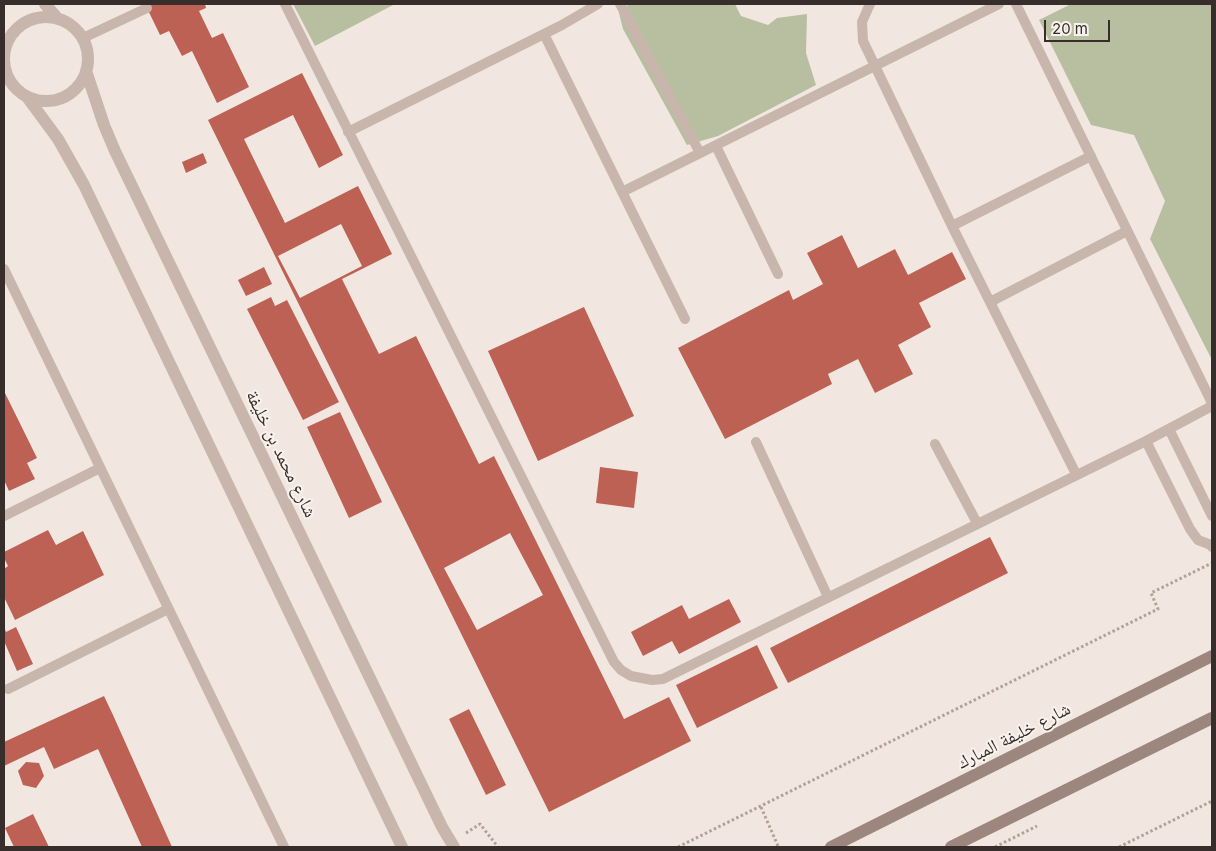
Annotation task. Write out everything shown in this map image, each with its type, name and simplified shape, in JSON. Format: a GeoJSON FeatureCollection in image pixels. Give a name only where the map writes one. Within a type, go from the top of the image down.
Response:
{"type":"FeatureCollection","features":[{"type":"Feature","properties":{"kind":"main road","name":"شارع خليفة المبارك"},"geometry":{"type":"LineString","coordinates":[[831,847],[1212,656]]}},
{"type":"Feature","properties":{"kind":"main road"},"geometry":{"type":"LineString","coordinates":[[951,847],[1212,718]]}},
{"type":"Feature","properties":{"kind":"street"},"geometry":{"type":"LineString","coordinates":[[27,97],[39,101],[63,98],[73,92],[86,72],[87,49],[82,38],[76,30],[58,19],[45,4]]}},
{"type":"Feature","properties":{"kind":"street"},"geometry":{"type":"LineString","coordinates":[[58,19],[46,17],[33,20],[21,26],[5,42],[4,59],[10,81],[27,97],[58,139],[84,185],[402,847]]}},
{"type":"Feature","properties":{"kind":"street","name":"شارع محمد بن خليفة"},"geometry":{"type":"LineString","coordinates":[[86,72],[115,151],[437,818],[452,845]]}},
{"type":"Feature","properties":{"kind":"lane"},"geometry":{"type":"LineString","coordinates":[[285,4],[614,662],[621,670],[641,680],[663,678],[1169,429],[1212,404],[1016,4]]}},
{"type":"Feature","properties":{"kind":"lane"},"geometry":{"type":"LineString","coordinates":[[348,132],[568,22],[598,4]]}},
{"type":"Feature","properties":{"kind":"lane"},"geometry":{"type":"LineString","coordinates":[[620,4],[700,153]]}},
{"type":"Feature","properties":{"kind":"lane"},"geometry":{"type":"LineString","coordinates":[[870,4],[862,22],[861,32],[863,41],[952,226],[1076,474]]}},
{"type":"Feature","properties":{"kind":"lane"},"geometry":{"type":"LineString","coordinates":[[622,192],[999,4]]}},
{"type":"Feature","properties":{"kind":"lane"},"geometry":{"type":"LineString","coordinates":[[82,38],[147,8]]}},
{"type":"Feature","properties":{"kind":"lane"},"geometry":{"type":"LineString","coordinates":[[544,34],[686,319]]}},
{"type":"Feature","properties":{"kind":"lane"},"geometry":{"type":"LineString","coordinates":[[716,146],[778,274]]}},
{"type":"Feature","properties":{"kind":"lane"},"geometry":{"type":"LineString","coordinates":[[952,226],[1090,156]]}},
{"type":"Feature","properties":{"kind":"lane"},"geometry":{"type":"LineString","coordinates":[[990,302],[1127,231]]}},
{"type":"Feature","properties":{"kind":"lane"},"geometry":{"type":"LineString","coordinates":[[4,269],[284,847]]}},
{"type":"Feature","properties":{"kind":"lane"},"geometry":{"type":"LineString","coordinates":[[1169,429],[1212,516]]}},
{"type":"Feature","properties":{"kind":"lane"},"geometry":{"type":"LineString","coordinates":[[1146,440],[1190,529],[1198,540],[1212,545]]}},
{"type":"Feature","properties":{"kind":"lane"},"geometry":{"type":"LineString","coordinates":[[756,442],[828,597]]}},
{"type":"Feature","properties":{"kind":"lane"},"geometry":{"type":"LineString","coordinates":[[936,444],[976,523]]}},
{"type":"Feature","properties":{"kind":"lane"},"geometry":{"type":"LineString","coordinates":[[4,516],[100,468]]}},
{"type":"Feature","properties":{"kind":"lane"},"geometry":{"type":"LineString","coordinates":[[8,690],[168,609]]}},
{"type":"Feature","properties":{"kind":"path"},"geometry":{"type":"LineString","coordinates":[[678,847],[1158,609],[1151,593],[1212,563]]}},
{"type":"Feature","properties":{"kind":"path"},"geometry":{"type":"LineString","coordinates":[[1119,847],[1212,801]]}},
{"type":"Feature","properties":{"kind":"path"},"geometry":{"type":"LineString","coordinates":[[761,806],[778,846]]}},
{"type":"Feature","properties":{"kind":"path"},"geometry":{"type":"LineString","coordinates":[[452,845],[480,824],[498,847]]}},
{"type":"Feature","properties":{"kind":"green space"},"geometry":{"type":"Polygon","coordinates":[[[293,4],[395,4],[315,46],[293,4]]]}},
{"type":"Feature","properties":{"kind":"green space"},"geometry":{"type":"Polygon","coordinates":[[[629,4],[735,4],[741,16],[768,25],[777,18],[807,14],[806,53],[816,85],[718,136],[687,145],[623,29],[619,13],[629,4]]]}},
{"type":"Feature","properties":{"kind":"green space"},"geometry":{"type":"Polygon","coordinates":[[[1071,4],[1212,4],[1212,360],[1150,239],[1165,201],[1134,135],[1091,125],[1039,20],[1071,4]]]}},
{"type":"Feature","properties":{"kind":"building"},"geometry":{"type":"Polygon","coordinates":[[[145,4],[205,4],[206,8],[199,11],[212,38],[223,33],[249,87],[217,103],[192,51],[182,56],[169,31],[160,35],[145,4]]]}},
{"type":"Feature","properties":{"kind":"building"},"geometry":{"type":"Polygon","coordinates":[[[302,73],[343,155],[319,168],[293,115],[244,139],[285,223],[358,186],[392,254],[342,279],[379,354],[416,336],[479,464],[494,456],[624,719],[669,697],[691,741],[549,812],[208,120],[302,73]],[[341,224],[278,256],[300,298],[362,266],[341,224]],[[510,533],[444,568],[477,630],[543,595],[510,533]]]}},
{"type":"Feature","properties":{"kind":"building"},"geometry":{"type":"Polygon","coordinates":[[[203,153],[207,163],[186,173],[182,162],[203,153]]]}},
{"type":"Feature","properties":{"kind":"building"},"geometry":{"type":"Polygon","coordinates":[[[842,235],[858,268],[895,249],[908,275],[952,252],[966,279],[919,303],[931,327],[898,345],[913,374],[875,393],[858,359],[828,374],[832,384],[725,439],[678,348],[789,290],[793,300],[823,284],[807,253],[842,235]]]}},
{"type":"Feature","properties":{"kind":"building"},"geometry":{"type":"Polygon","coordinates":[[[264,267],[272,284],[246,296],[238,280],[264,267]]]}},
{"type":"Feature","properties":{"kind":"building"},"geometry":{"type":"Polygon","coordinates":[[[271,297],[275,306],[287,300],[339,402],[303,420],[247,309],[271,297]]]}},
{"type":"Feature","properties":{"kind":"building"},"geometry":{"type":"Polygon","coordinates":[[[584,307],[634,416],[538,461],[488,351],[584,307]]]}},
{"type":"Feature","properties":{"kind":"building"},"geometry":{"type":"Polygon","coordinates":[[[4,391],[37,458],[27,463],[35,479],[9,491],[4,480],[4,391]]]}},
{"type":"Feature","properties":{"kind":"building"},"geometry":{"type":"Polygon","coordinates":[[[340,412],[382,502],[349,518],[307,427],[340,412]]]}},
{"type":"Feature","properties":{"kind":"building"},"geometry":{"type":"Polygon","coordinates":[[[600,467],[638,472],[634,508],[596,503],[600,467]]]}},
{"type":"Feature","properties":{"kind":"building"},"geometry":{"type":"Polygon","coordinates":[[[48,530],[56,545],[83,531],[104,575],[15,620],[4,597],[4,569],[8,566],[4,558],[4,552],[48,530]]]}},
{"type":"Feature","properties":{"kind":"building"},"geometry":{"type":"Polygon","coordinates":[[[990,537],[1008,573],[788,683],[770,648],[990,537]]]}},
{"type":"Feature","properties":{"kind":"building"},"geometry":{"type":"Polygon","coordinates":[[[729,599],[741,622],[679,654],[672,641],[643,656],[631,632],[682,605],[689,619],[729,599]]]}},
{"type":"Feature","properties":{"kind":"building"},"geometry":{"type":"Polygon","coordinates":[[[4,627],[6,632],[16,627],[33,664],[17,671],[4,641],[4,627]]]}},
{"type":"Feature","properties":{"kind":"building"},"geometry":{"type":"Polygon","coordinates":[[[757,645],[778,688],[697,728],[676,685],[757,645]]]}},
{"type":"Feature","properties":{"kind":"building"},"geometry":{"type":"Polygon","coordinates":[[[104,696],[172,847],[142,847],[98,749],[54,769],[44,747],[4,766],[4,742],[104,696]]]}},
{"type":"Feature","properties":{"kind":"building"},"geometry":{"type":"Polygon","coordinates":[[[469,709],[506,785],[486,795],[449,719],[469,709]]]}},
{"type":"Feature","properties":{"kind":"building"},"geometry":{"type":"Polygon","coordinates":[[[26,762],[39,763],[44,776],[36,788],[23,785],[18,771],[26,762]]]}},
{"type":"Feature","properties":{"kind":"building"},"geometry":{"type":"Polygon","coordinates":[[[33,814],[49,847],[14,847],[5,828],[33,814]]]}}]}
